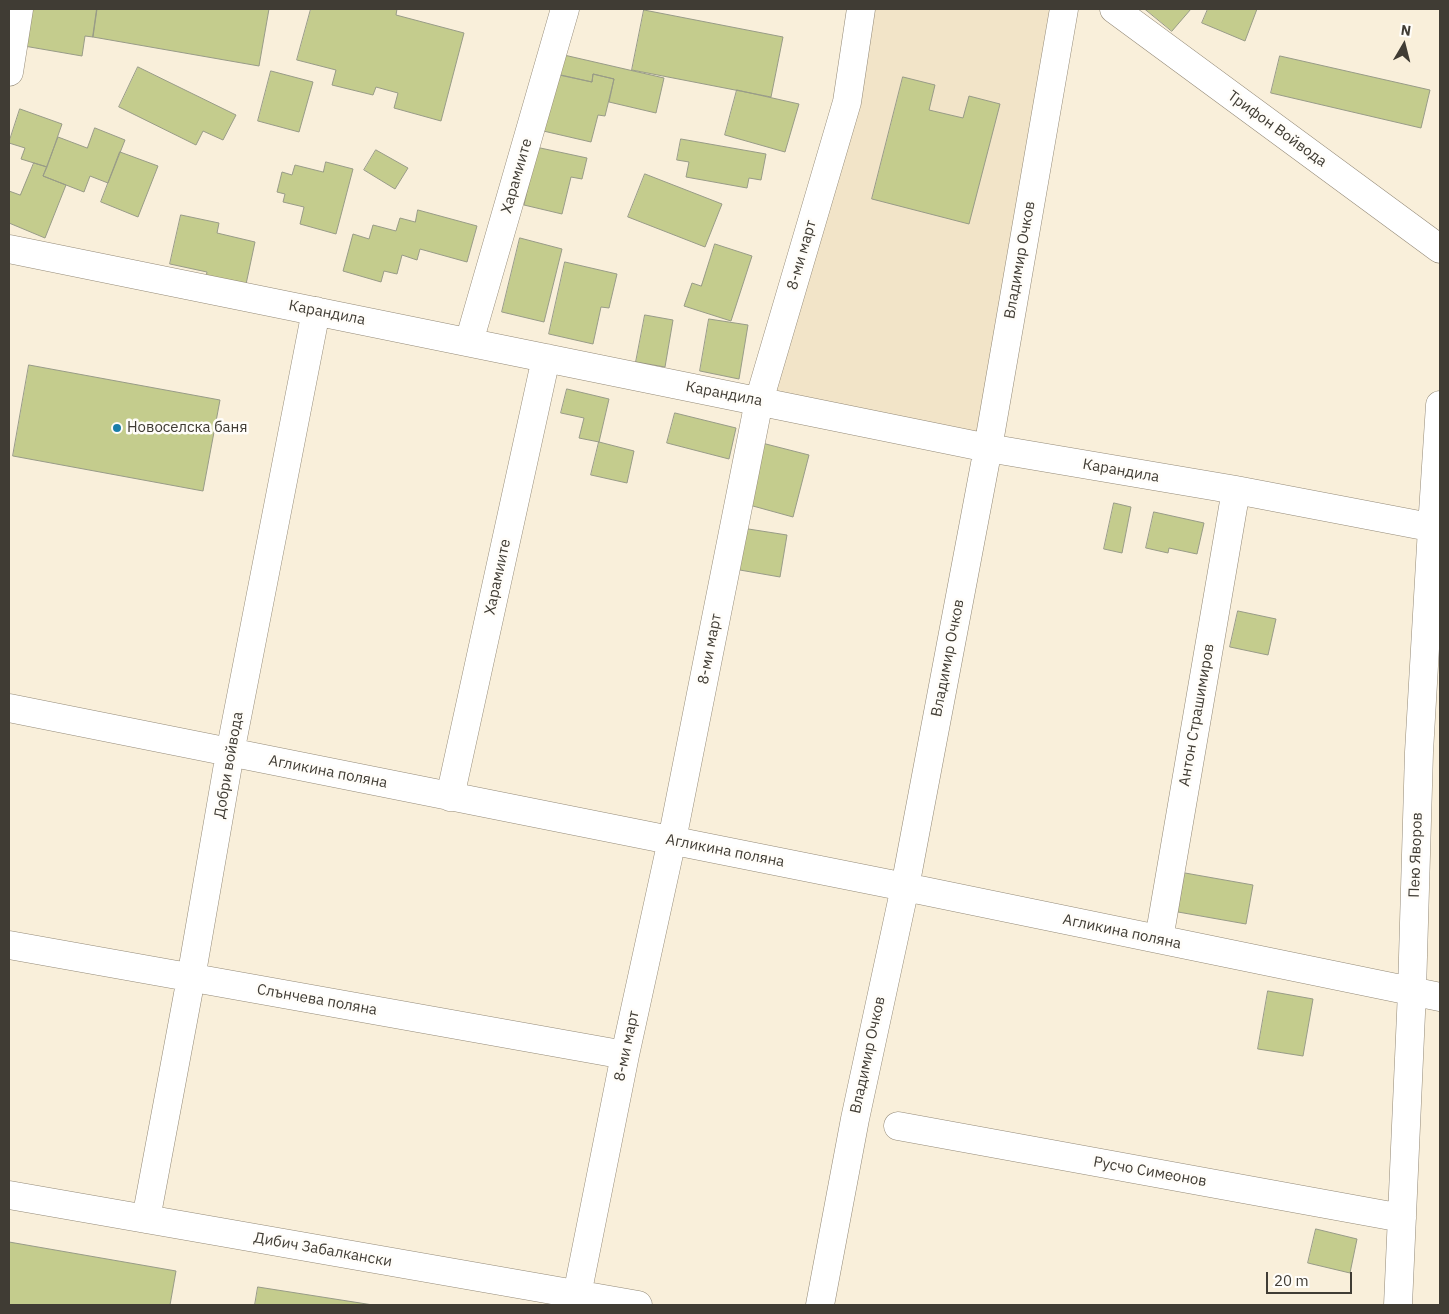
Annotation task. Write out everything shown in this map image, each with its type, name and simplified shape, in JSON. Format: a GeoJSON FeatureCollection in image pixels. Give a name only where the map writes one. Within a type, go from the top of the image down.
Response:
{"type":"FeatureCollection","features":[{"type":"Feature","properties":{"kind":"street"},"geometry":{"type":"LineString","coordinates":[[9,72],[19,9]]}},
{"type":"Feature","properties":{"kind":"street","name":"Харамиите"},"geometry":{"type":"LineString","coordinates":[[469,342],[565,9]]}},
{"type":"Feature","properties":{"kind":"street","name":"8-ми март"},"geometry":{"type":"LineString","coordinates":[[577,1295],[625,1055],[672,840],[759,401],[847,102],[862,9]]}},
{"type":"Feature","properties":{"kind":"street","name":"Владимир Очков"},"geometry":{"type":"LineString","coordinates":[[820,1305],[855,1118],[905,887],[988,448],[1064,9]]}},
{"type":"Feature","properties":{"kind":"street","name":"Трифон Войвода"},"geometry":{"type":"LineString","coordinates":[[1114,9],[1440,249]]}},
{"type":"Feature","properties":{"kind":"street","name":"Карандила"},"geometry":{"type":"LineString","coordinates":[[9,249],[988,448],[1236,490],[1436,528]]}},
{"type":"Feature","properties":{"kind":"street","name":"Добри войвода"},"geometry":{"type":"LineString","coordinates":[[146,1219],[191,978],[230,753],[316,311]]}},
{"type":"Feature","properties":{"kind":"street","name":"Харамиите"},"geometry":{"type":"LineString","coordinates":[[450,797],[546,358]]}},
{"type":"Feature","properties":{"kind":"street","name":"Пею Яворов"},"geometry":{"type":"LineString","coordinates":[[1398,1305],[1412,991],[1430,753],[1440,405]]}},
{"type":"Feature","properties":{"kind":"street","name":"Антон Страшимиров"},"geometry":{"type":"LineString","coordinates":[[1159,939],[1236,490]]}},
{"type":"Feature","properties":{"kind":"street","name":"Агликина поляна"},"geometry":{"type":"LineString","coordinates":[[9,708],[905,887],[1440,997]]}},
{"type":"Feature","properties":{"kind":"street","name":"Слънчева поляна"},"geometry":{"type":"LineString","coordinates":[[9,945],[625,1055]]}},
{"type":"Feature","properties":{"kind":"street","name":"Русчо Симеонов"},"geometry":{"type":"LineString","coordinates":[[898,1126],[1402,1218]]}},
{"type":"Feature","properties":{"kind":"street","name":"Дибич Забалкански"},"geometry":{"type":"LineString","coordinates":[[9,1195],[638,1305]]}},
{"type":"Feature","properties":{"kind":"shaded area"},"geometry":{"type":"Polygon","coordinates":[[[861,9],[1064,9],[988,448],[759,401],[861,9]]]}},
{"type":"Feature","properties":{"kind":"building"},"geometry":{"type":"Polygon","coordinates":[[[30,9],[97,9],[93,37],[85,36],[82,56],[24,46],[30,9]]]}},
{"type":"Feature","properties":{"kind":"building"},"geometry":{"type":"Polygon","coordinates":[[[97,9],[269,9],[259,66],[93,37],[97,9]]]}},
{"type":"Feature","properties":{"kind":"building"},"geometry":{"type":"Polygon","coordinates":[[[311,9],[397,9],[396,15],[464,33],[441,121],[394,108],[398,93],[376,87],[373,95],[332,85],[336,70],[297,60],[311,9]]]}},
{"type":"Feature","properties":{"kind":"building"},"geometry":{"type":"Polygon","coordinates":[[[1145,9],[1191,9],[1172,31],[1145,9]]]}},
{"type":"Feature","properties":{"kind":"building"},"geometry":{"type":"Polygon","coordinates":[[[1208,9],[1257,9],[1245,41],[1202,23],[1208,9]]]}},
{"type":"Feature","properties":{"kind":"building"},"geometry":{"type":"Polygon","coordinates":[[[644,10],[783,37],[771,97],[632,70],[644,10]]]}},
{"type":"Feature","properties":{"kind":"building"},"geometry":{"type":"Polygon","coordinates":[[[564,55],[664,78],[656,113],[609,102],[614,79],[593,74],[592,82],[559,75],[564,55]]]}},
{"type":"Feature","properties":{"kind":"building"},"geometry":{"type":"Polygon","coordinates":[[[1280,56],[1430,90],[1421,128],[1271,93],[1280,56]]]}},
{"type":"Feature","properties":{"kind":"building"},"geometry":{"type":"Polygon","coordinates":[[[138,67],[236,115],[223,140],[203,131],[196,145],[119,107],[138,67]]]}},
{"type":"Feature","properties":{"kind":"building"},"geometry":{"type":"Polygon","coordinates":[[[271,71],[313,82],[299,132],[258,121],[271,71]]]}},
{"type":"Feature","properties":{"kind":"building"},"geometry":{"type":"Polygon","coordinates":[[[552,73],[592,82],[593,74],[614,79],[605,116],[598,115],[591,142],[539,130],[552,73]]]}},
{"type":"Feature","properties":{"kind":"building"},"geometry":{"type":"Polygon","coordinates":[[[903,77],[935,85],[929,110],[963,118],[969,96],[1000,104],[969,224],[872,199],[903,77]]]}},
{"type":"Feature","properties":{"kind":"building"},"geometry":{"type":"Polygon","coordinates":[[[737,90],[799,104],[785,152],[725,135],[737,90]]]}},
{"type":"Feature","properties":{"kind":"building"},"geometry":{"type":"Polygon","coordinates":[[[20,109],[62,124],[47,167],[21,159],[25,148],[9,143],[20,109]]]}},
{"type":"Feature","properties":{"kind":"building"},"geometry":{"type":"Polygon","coordinates":[[[95,128],[125,140],[108,183],[90,176],[84,192],[43,176],[58,137],[87,148],[95,128]]]}},
{"type":"Feature","properties":{"kind":"building"},"geometry":{"type":"Polygon","coordinates":[[[681,139],[766,154],[761,180],[749,178],[747,188],[686,177],[689,162],[677,160],[681,139]]]}},
{"type":"Feature","properties":{"kind":"building"},"geometry":{"type":"Polygon","coordinates":[[[531,146],[587,158],[582,179],[571,177],[562,214],[524,205],[531,173],[531,146]]]}},
{"type":"Feature","properties":{"kind":"building"},"geometry":{"type":"Polygon","coordinates":[[[376,150],[408,168],[395,189],[364,170],[376,150]]]}},
{"type":"Feature","properties":{"kind":"building"},"geometry":{"type":"Polygon","coordinates":[[[120,152],[158,166],[138,217],[101,202],[120,152]]]}},
{"type":"Feature","properties":{"kind":"building"},"geometry":{"type":"Polygon","coordinates":[[[326,162],[353,169],[336,234],[300,224],[304,207],[283,202],[285,194],[277,192],[282,172],[292,175],[295,165],[323,172],[326,162]]]}},
{"type":"Feature","properties":{"kind":"building"},"geometry":{"type":"Polygon","coordinates":[[[34,163],[47,167],[43,176],[66,185],[45,238],[9,223],[9,191],[20,195],[34,163]]]}},
{"type":"Feature","properties":{"kind":"building"},"geometry":{"type":"Polygon","coordinates":[[[645,174],[722,204],[705,247],[628,217],[645,174]]]}},
{"type":"Feature","properties":{"kind":"building"},"geometry":{"type":"Polygon","coordinates":[[[418,210],[477,226],[467,262],[420,249],[417,260],[402,255],[397,274],[384,271],[381,282],[343,271],[353,234],[369,239],[373,225],[396,231],[400,218],[415,222],[418,210]]]}},
{"type":"Feature","properties":{"kind":"building"},"geometry":{"type":"Polygon","coordinates":[[[181,215],[219,223],[217,233],[255,242],[245,289],[205,281],[207,272],[170,264],[181,215]]]}},
{"type":"Feature","properties":{"kind":"building"},"geometry":{"type":"Polygon","coordinates":[[[520,238],[562,249],[544,322],[502,312],[520,238]]]}},
{"type":"Feature","properties":{"kind":"building"},"geometry":{"type":"Polygon","coordinates":[[[715,244],[752,256],[731,321],[684,306],[692,283],[701,286],[715,244]]]}},
{"type":"Feature","properties":{"kind":"building"},"geometry":{"type":"Polygon","coordinates":[[[565,262],[617,274],[609,308],[601,307],[593,344],[549,334],[565,262]]]}},
{"type":"Feature","properties":{"kind":"building"},"geometry":{"type":"Polygon","coordinates":[[[645,315],[673,320],[665,367],[636,362],[645,315]]]}},
{"type":"Feature","properties":{"kind":"building"},"geometry":{"type":"Polygon","coordinates":[[[709,319],[748,325],[739,379],[700,371],[709,319]]]}},
{"type":"Feature","properties":{"kind":"building","name":"Новоселска баня"},"geometry":{"type":"Polygon","coordinates":[[[29,365],[220,400],[203,491],[13,456],[29,365]]]}},
{"type":"Feature","properties":{"kind":"building"},"geometry":{"type":"Polygon","coordinates":[[[567,389],[609,399],[599,442],[579,438],[584,418],[561,413],[567,389]]]}},
{"type":"Feature","properties":{"kind":"building"},"geometry":{"type":"Polygon","coordinates":[[[675,413],[736,428],[729,459],[667,443],[675,413]]]}},
{"type":"Feature","properties":{"kind":"building"},"geometry":{"type":"Polygon","coordinates":[[[599,442],[634,451],[627,483],[591,475],[599,442]]]}},
{"type":"Feature","properties":{"kind":"building"},"geometry":{"type":"Polygon","coordinates":[[[758,442],[809,455],[793,517],[742,503],[758,442]]]}},
{"type":"Feature","properties":{"kind":"building"},"geometry":{"type":"Polygon","coordinates":[[[1114,503],[1131,507],[1122,553],[1104,549],[1114,503]]]}},
{"type":"Feature","properties":{"kind":"building"},"geometry":{"type":"Polygon","coordinates":[[[1154,512],[1204,523],[1197,554],[1169,548],[1168,553],[1146,548],[1154,512]]]}},
{"type":"Feature","properties":{"kind":"building"},"geometry":{"type":"Polygon","coordinates":[[[742,528],[787,535],[780,577],[734,569],[742,528]]]}},
{"type":"Feature","properties":{"kind":"building"},"geometry":{"type":"Polygon","coordinates":[[[1238,611],[1276,619],[1268,655],[1230,647],[1238,611]]]}},
{"type":"Feature","properties":{"kind":"building"},"geometry":{"type":"Polygon","coordinates":[[[1185,873],[1253,885],[1246,924],[1178,912],[1185,873]]]}},
{"type":"Feature","properties":{"kind":"building"},"geometry":{"type":"Polygon","coordinates":[[[1268,991],[1313,999],[1303,1056],[1258,1049],[1268,991]]]}},
{"type":"Feature","properties":{"kind":"building"},"geometry":{"type":"Polygon","coordinates":[[[1316,1229],[1357,1239],[1350,1273],[1308,1263],[1316,1229]]]}},
{"type":"Feature","properties":{"kind":"building"},"geometry":{"type":"Polygon","coordinates":[[[9,1242],[176,1271],[170,1305],[9,1305],[9,1242]]]}},
{"type":"Feature","properties":{"kind":"building"},"geometry":{"type":"Polygon","coordinates":[[[258,1287],[373,1305],[255,1305],[258,1287]]]}},
{"type":"Feature","properties":{"kind":"place","name":"Новоселска баня"},"geometry":{"type":"Point","coordinates":[117,428]}}]}
